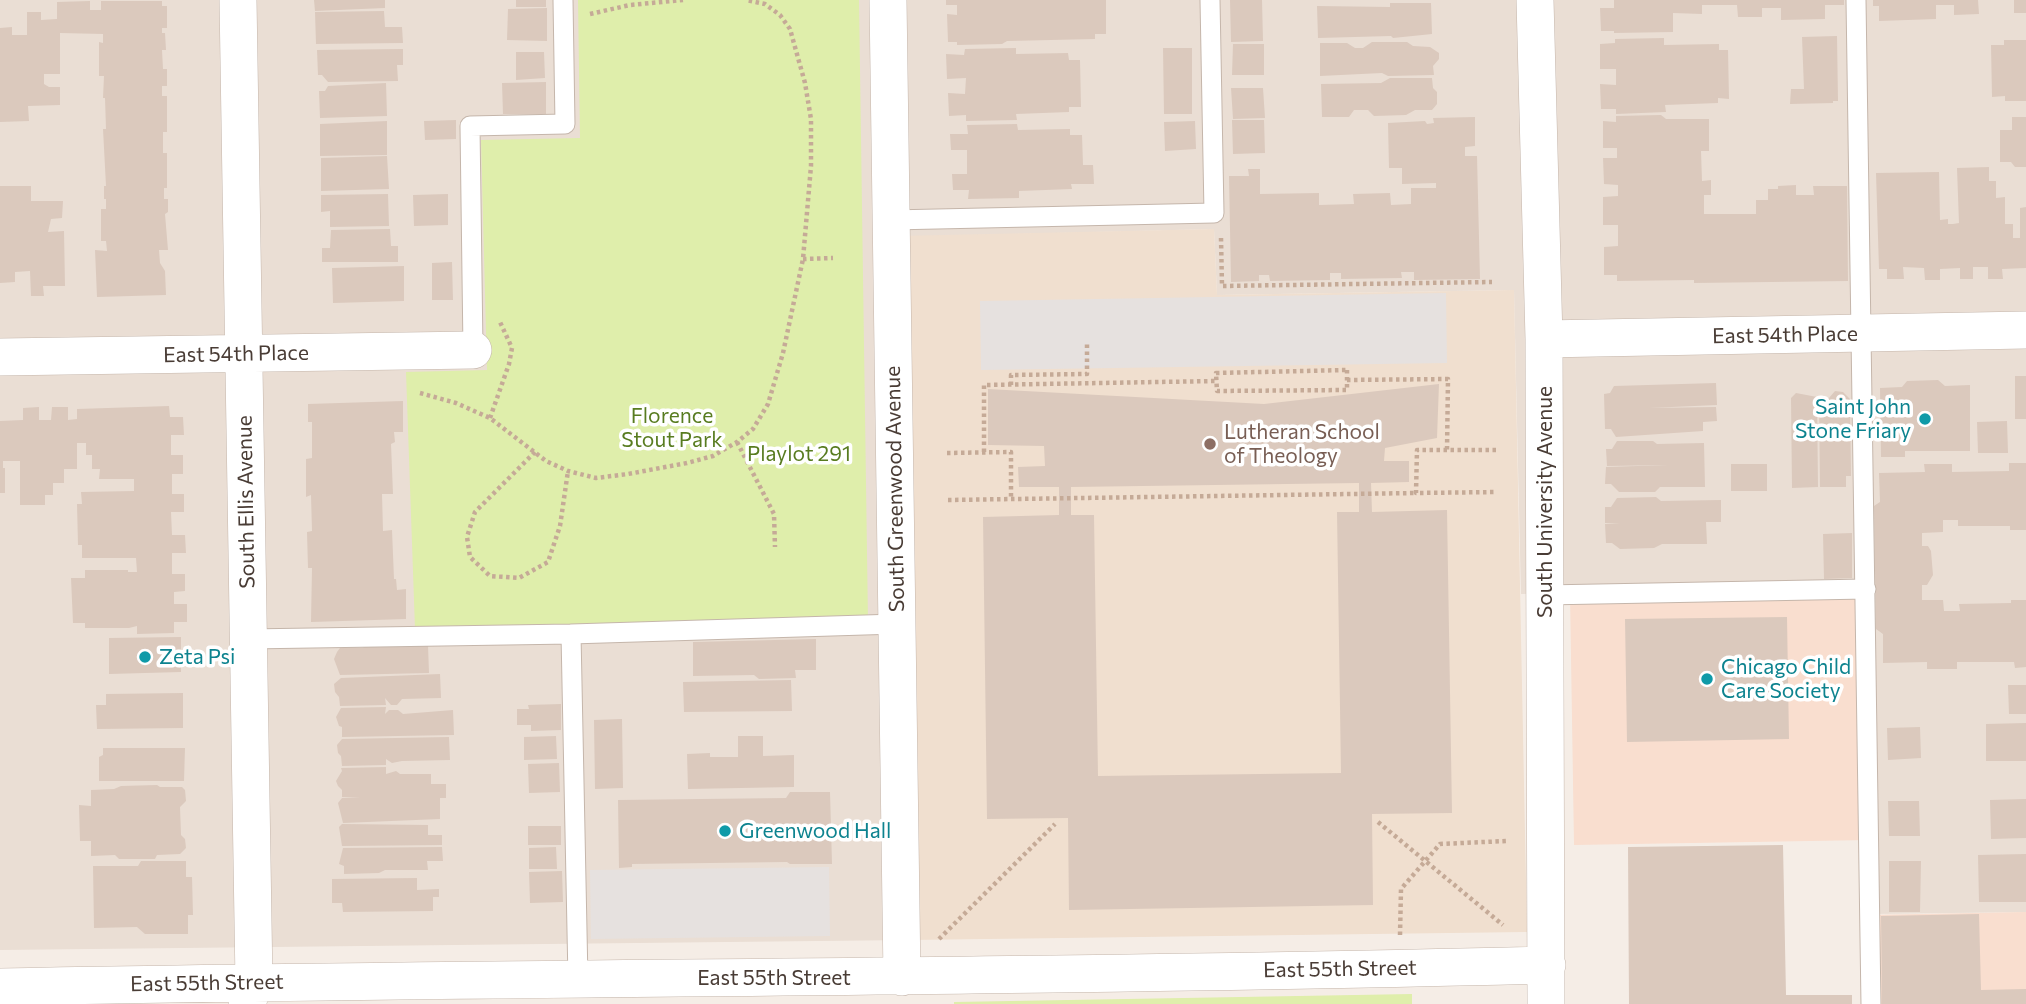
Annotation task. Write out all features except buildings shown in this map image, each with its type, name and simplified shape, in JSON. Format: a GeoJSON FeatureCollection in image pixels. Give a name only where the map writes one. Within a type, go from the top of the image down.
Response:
{"type":"FeatureCollection","features":[{"type":"Feature","properties":{"kind":"street","name":"South Ellis Avenue"},"geometry":{"type":"LineString","coordinates":[[237,0],[248,639],[250,993]]}},
{"type":"Feature","properties":{"kind":"street","name":"South Greenwood Avenue"},"geometry":{"type":"LineString","coordinates":[[888,0],[902,977]]}},
{"type":"Feature","properties":{"kind":"street","name":"South University Avenue"},"geometry":{"type":"LineString","coordinates":[[1535,0],[1544,339],[1546,1004]]}},
{"type":"Feature","properties":{"kind":"street","name":"East 54th Place"},"geometry":{"type":"LineString","coordinates":[[1544,339],[2026,330]]}},
{"type":"Feature","properties":{"kind":"street","name":"East 54th Place"},"geometry":{"type":"LineString","coordinates":[[0,357],[473,350]]}},
{"type":"Feature","properties":{"kind":"street","name":"East 55th Street"},"geometry":{"type":"LineString","coordinates":[[0,987],[250,993],[578,980],[1547,965]]}},
{"type":"Feature","properties":{"kind":"lane"},"geometry":{"type":"LineString","coordinates":[[473,350],[470,126],[565,124],[563,0]]}},
{"type":"Feature","properties":{"kind":"lane"},"geometry":{"type":"LineString","coordinates":[[891,220],[1214,213],[1210,0]]}},
{"type":"Feature","properties":{"kind":"lane"},"geometry":{"type":"LineString","coordinates":[[1856,0],[1871,1004]]}},
{"type":"Feature","properties":{"kind":"lane"},"geometry":{"type":"LineString","coordinates":[[1545,595],[1866,589]]}},
{"type":"Feature","properties":{"kind":"lane"},"geometry":{"type":"LineString","coordinates":[[248,639],[571,634],[897,624]]}},
{"type":"Feature","properties":{"kind":"lane"},"geometry":{"type":"LineString","coordinates":[[571,634],[578,980]]}},
{"type":"Feature","properties":{"kind":"path"},"geometry":{"type":"LineString","coordinates":[[563,21],[630,5],[682,0]]}},
{"type":"Feature","properties":{"kind":"path"},"geometry":{"type":"LineString","coordinates":[[420,393],[456,402],[490,418],[546,461],[568,471],[596,478],[713,456],[753,429],[768,404],[783,353],[803,259],[811,166],[811,119],[805,83],[790,29],[779,15],[765,4],[746,0]]}},
{"type":"Feature","properties":{"kind":"path"},"geometry":{"type":"LineString","coordinates":[[1221,228],[1222,286],[1492,282]]}},
{"type":"Feature","properties":{"kind":"path"},"geometry":{"type":"LineString","coordinates":[[803,259],[832,258]]}},
{"type":"Feature","properties":{"kind":"path"},"geometry":{"type":"LineString","coordinates":[[1011,385],[1011,375],[1087,374],[1087,344]]}},
{"type":"Feature","properties":{"kind":"path"},"geometry":{"type":"LineString","coordinates":[[1347,370],[1347,390],[1217,391],[1216,382],[1216,373],[1347,370]]}},
{"type":"Feature","properties":{"kind":"path"},"geometry":{"type":"LineString","coordinates":[[1347,380],[1448,379],[1447,450]]}},
{"type":"Feature","properties":{"kind":"path"},"geometry":{"type":"LineString","coordinates":[[984,452],[984,385],[1216,382]]}},
{"type":"Feature","properties":{"kind":"path"},"geometry":{"type":"LineString","coordinates":[[737,442],[774,514],[775,547]]}},
{"type":"Feature","properties":{"kind":"path"},"geometry":{"type":"LineString","coordinates":[[1416,493],[1417,450],[1496,450]]}},
{"type":"Feature","properties":{"kind":"path"},"geometry":{"type":"LineString","coordinates":[[535,452],[475,512],[467,537],[470,558],[490,576],[519,578],[548,562],[560,526],[568,471]]}},
{"type":"Feature","properties":{"kind":"path"},"geometry":{"type":"LineString","coordinates":[[947,453],[1011,452],[1011,499]]}},
{"type":"Feature","properties":{"kind":"path"},"geometry":{"type":"LineString","coordinates":[[948,500],[1497,492]]}},
{"type":"Feature","properties":{"kind":"path"},"geometry":{"type":"LineString","coordinates":[[1378,821],[1503,925]]}},
{"type":"Feature","properties":{"kind":"path"},"geometry":{"type":"LineString","coordinates":[[935,944],[1055,824]]}},
{"type":"Feature","properties":{"kind":"path"},"geometry":{"type":"LineString","coordinates":[[1400,938],[1401,889],[1440,844],[1506,841]]}},
{"type":"Feature","properties":{"kind":"shaded area"},"geometry":{"type":"Polygon","coordinates":[[[0,0],[2026,0],[2026,912],[1870,914],[1866,589],[1521,594],[1514,290],[1217,295],[1214,229],[898,237],[910,940],[0,950],[0,0]]]}},
{"type":"Feature","properties":{"kind":"shaded area","name":"Lutheran School of Theology"},"geometry":{"type":"Polygon","coordinates":[[[1214,229],[1217,295],[1514,290],[1527,932],[910,940],[898,236],[1214,229]]]}},
{"type":"Feature","properties":{"kind":"shaded area"},"geometry":{"type":"Polygon","coordinates":[[[1446,293],[1447,363],[981,370],[980,301],[1446,293]]]}},
{"type":"Feature","properties":{"kind":"shaded area"},"geometry":{"type":"Polygon","coordinates":[[[1866,589],[1869,840],[1574,845],[1570,594],[1866,589]]]}},
{"type":"Feature","properties":{"kind":"shaded area"},"geometry":{"type":"Polygon","coordinates":[[[829,867],[830,936],[591,939],[590,870],[829,867]]]}},
{"type":"Feature","properties":{"kind":"shaded area"},"geometry":{"type":"Polygon","coordinates":[[[2026,912],[2026,1004],[1871,1004],[1870,915],[2026,912]]]}},
{"type":"Feature","properties":{"kind":"green space","name":"Florence Stout Park"},"geometry":{"type":"Polygon","coordinates":[[[578,0],[859,0],[868,621],[415,629],[406,372],[487,370],[481,140],[580,138],[578,0]]]}},
{"type":"Feature","properties":{"kind":"green space"},"geometry":{"type":"Polygon","coordinates":[[[1412,994],[1412,1004],[954,1004],[954,1002],[1412,994]]]}},
{"type":"Feature","properties":{"kind":"place","name":"Saint John Stone Friary"},"geometry":{"type":"Point","coordinates":[1925,419]}},
{"type":"Feature","properties":{"kind":"place","name":"Lutheran School of Theology"},"geometry":{"type":"Point","coordinates":[1210,444]}},
{"type":"Feature","properties":{"kind":"place","name":"Zeta Psi"},"geometry":{"type":"Point","coordinates":[145,657]}},
{"type":"Feature","properties":{"kind":"place","name":"Chicago Child Care Society"},"geometry":{"type":"Point","coordinates":[1707,679]}},
{"type":"Feature","properties":{"kind":"place","name":"Greenwood Hall"},"geometry":{"type":"Point","coordinates":[725,831]}},
{"type":"Feature","properties":{"kind":"park label","name":"Playlot 291"},"geometry":{"type":"Point","coordinates":[799,454]}}]}
